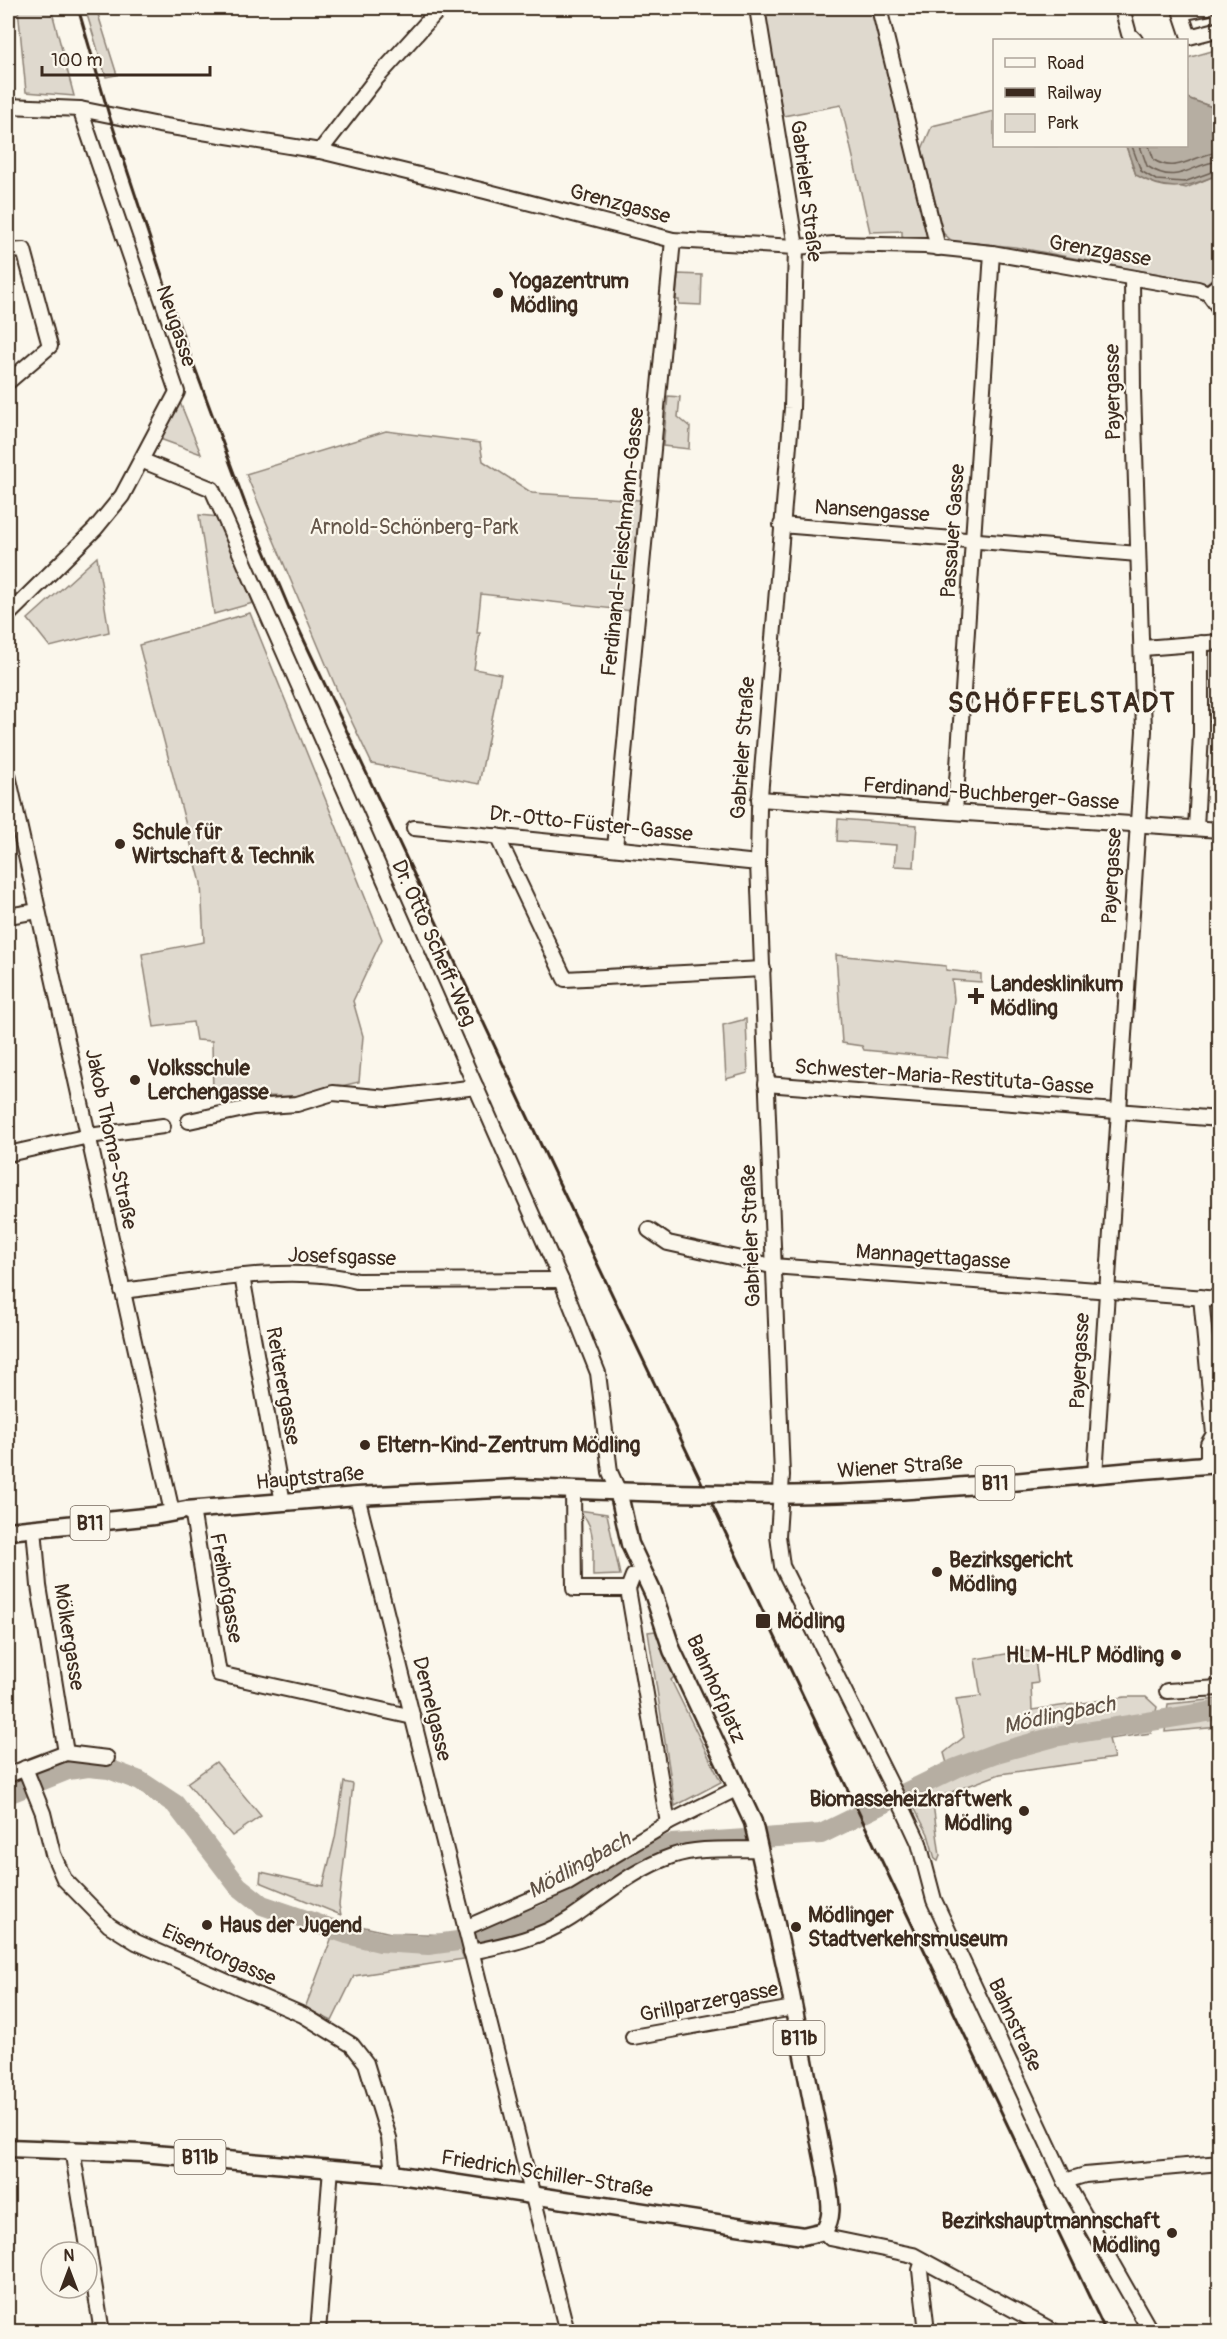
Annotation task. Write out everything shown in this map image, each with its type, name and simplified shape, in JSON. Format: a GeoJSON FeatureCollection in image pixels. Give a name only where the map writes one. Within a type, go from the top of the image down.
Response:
{"type":"FeatureCollection","features":[{"type":"Feature","properties":{"kind":"main road","name":"Wiener Straße"},"geometry":{"type":"LineString","coordinates":[[618,1490],[780,1495],[874,1492],[1214,1465]]}},
{"type":"Feature","properties":{"kind":"main road","name":"Hauptstraße"},"geometry":{"type":"LineString","coordinates":[[8,1531],[192,1509],[357,1496],[518,1488],[618,1490]]}},
{"type":"Feature","properties":{"kind":"main road","name":"Bahnhofplatz"},"geometry":{"type":"LineString","coordinates":[[618,1490],[630,1544],[653,1593],[672,1650],[754,1825],[759,1847]]}},
{"type":"Feature","properties":{"kind":"main road","name":"B11b"},"geometry":{"type":"LineString","coordinates":[[759,1847],[827,2178],[831,2212],[830,2221],[824,2231]]}},
{"type":"Feature","properties":{"kind":"main road","name":"Friedrich Schiller-Straße"},"geometry":{"type":"LineString","coordinates":[[8,2148],[72,2149],[393,2174],[803,2236],[824,2231]]}},
{"type":"Feature","properties":{"kind":"street"},"geometry":{"type":"LineString","coordinates":[[320,151],[382,72],[440,8]]}},
{"type":"Feature","properties":{"kind":"street","name":"Gabrieler Straße"},"geometry":{"type":"LineString","coordinates":[[757,8],[796,247],[792,408],[759,799],[758,862],[772,1266],[782,1475],[780,1495]]}},
{"type":"Feature","properties":{"kind":"street"},"geometry":{"type":"LineString","coordinates":[[879,8],[938,248]]}},
{"type":"Feature","properties":{"kind":"street"},"geometry":{"type":"LineString","coordinates":[[1122,8],[1129,34],[1134,39]]}},
{"type":"Feature","properties":{"kind":"street"},"geometry":{"type":"LineString","coordinates":[[1206,8],[1181,13],[1189,37],[1220,29]]}},
{"type":"Feature","properties":{"kind":"street"},"geometry":{"type":"LineString","coordinates":[[1188,44],[1201,34]]}},
{"type":"Feature","properties":{"kind":"street","name":"Grenzgasse"},"geometry":{"type":"LineString","coordinates":[[8,106],[80,109],[159,125],[320,151],[673,240],[796,247],[834,244],[938,248],[992,253],[1198,288],[1208,293]]}},
{"type":"Feature","properties":{"kind":"street","name":"Neugasse"},"geometry":{"type":"LineString","coordinates":[[8,615],[95,529],[122,496],[143,461],[177,392],[80,109]]}},
{"type":"Feature","properties":{"kind":"street","name":"Ferdinand-Fleischmann-Gasse"},"geometry":{"type":"LineString","coordinates":[[615,848],[673,240]]}},
{"type":"Feature","properties":{"kind":"street"},"geometry":{"type":"LineString","coordinates":[[8,250],[24,250],[51,346],[8,382]]}},
{"type":"Feature","properties":{"kind":"street","name":"Passauer Gasse"},"geometry":{"type":"LineString","coordinates":[[955,812],[992,253]]}},
{"type":"Feature","properties":{"kind":"street","name":"Payergasse"},"geometry":{"type":"LineString","coordinates":[[1095,1475],[1105,1291],[1144,731],[1132,278]]}},
{"type":"Feature","properties":{"kind":"street"},"geometry":{"type":"LineString","coordinates":[[1220,284],[1208,293],[1220,309]]}},
{"type":"Feature","properties":{"kind":"street","name":"Dr. Otto Scheff-Weg"},"geometry":{"type":"LineString","coordinates":[[143,461],[212,489],[561,1280],[598,1373],[610,1472],[618,1490]]}},
{"type":"Feature","properties":{"kind":"street","name":"Nansengasse"},"geometry":{"type":"LineString","coordinates":[[781,525],[1138,554]]}},
{"type":"Feature","properties":{"kind":"street"},"geometry":{"type":"LineString","coordinates":[[1143,648],[1220,642]]}},
{"type":"Feature","properties":{"kind":"street"},"geometry":{"type":"LineString","coordinates":[[1196,828],[1201,734],[1201,643]]}},
{"type":"Feature","properties":{"kind":"street","name":"Jakob Thoma-Straße"},"geometry":{"type":"LineString","coordinates":[[8,775],[172,1512]]}},
{"type":"Feature","properties":{"kind":"street","name":"Ferdinand-Buchberger-Gasse"},"geometry":{"type":"LineString","coordinates":[[759,799],[1220,830]]}},
{"type":"Feature","properties":{"kind":"street","name":"Dr.-Otto-Füster-Gasse"},"geometry":{"type":"LineString","coordinates":[[416,828],[758,862]]}},
{"type":"Feature","properties":{"kind":"street"},"geometry":{"type":"LineString","coordinates":[[497,836],[565,979],[763,969]]}},
{"type":"Feature","properties":{"kind":"street"},"geometry":{"type":"LineString","coordinates":[[8,916],[38,911]]}},
{"type":"Feature","properties":{"kind":"street","name":"Schwester-Maria-Restituta-Gasse"},"geometry":{"type":"LineString","coordinates":[[766,1084],[1220,1119]]}},
{"type":"Feature","properties":{"kind":"street"},"geometry":{"type":"LineString","coordinates":[[189,1121],[253,1107],[297,1104],[333,1093],[388,1098],[476,1087]]}},
{"type":"Feature","properties":{"kind":"street"},"geometry":{"type":"LineString","coordinates":[[8,1154],[89,1136],[163,1126]]}},
{"type":"Feature","properties":{"kind":"street","name":"Mannagettagasse"},"geometry":{"type":"LineString","coordinates":[[648,1230],[668,1243],[772,1266],[1220,1299]]}},
{"type":"Feature","properties":{"kind":"street","name":"Josefsgasse"},"geometry":{"type":"LineString","coordinates":[[122,1291],[242,1276],[336,1275],[357,1281],[561,1280]]}},
{"type":"Feature","properties":{"kind":"street","name":"Reiterergasse"},"geometry":{"type":"LineString","coordinates":[[242,1276],[283,1503]]}},
{"type":"Feature","properties":{"kind":"street"},"geometry":{"type":"LineString","coordinates":[[1201,1297],[1214,1434],[1208,1444],[1214,1465]]}},
{"type":"Feature","properties":{"kind":"street"},"geometry":{"type":"LineString","coordinates":[[573,1489],[574,1589],[628,1589]]}},
{"type":"Feature","properties":{"kind":"street","name":"Bahnstraße"},"geometry":{"type":"LineString","coordinates":[[780,1495],[778,1536],[782,1566],[919,1843],[934,1899],[1065,2181],[1151,2331]]}},
{"type":"Feature","properties":{"kind":"street","name":"Demelgasse"},"geometry":{"type":"LineString","coordinates":[[357,1496],[467,1928],[470,1950]]}},
{"type":"Feature","properties":{"kind":"street","name":"Freihofgasse"},"geometry":{"type":"LineString","coordinates":[[192,1509],[219,1674],[413,1718]]}},
{"type":"Feature","properties":{"kind":"street","name":"Mölkergasse"},"geometry":{"type":"LineString","coordinates":[[34,1528],[39,1586],[66,1753]]}},
{"type":"Feature","properties":{"kind":"street"},"geometry":{"type":"LineString","coordinates":[[642,1573],[633,1576],[628,1589],[668,1823]]}},
{"type":"Feature","properties":{"kind":"street"},"geometry":{"type":"LineString","coordinates":[[1167,1691],[1220,1688]]}},
{"type":"Feature","properties":{"kind":"street"},"geometry":{"type":"LineString","coordinates":[[8,1775],[27,1773],[66,1753],[107,1758]]}},
{"type":"Feature","properties":{"kind":"street","name":"Eisentorgasse"},"geometry":{"type":"LineString","coordinates":[[27,1773],[64,1879],[109,1925],[136,1942],[303,2015],[352,2045],[366,2063],[389,2138],[393,2174]]}},
{"type":"Feature","properties":{"kind":"street"},"geometry":{"type":"LineString","coordinates":[[467,1928],[568,1883],[668,1823],[736,1789]]}},
{"type":"Feature","properties":{"kind":"street"},"geometry":{"type":"LineString","coordinates":[[567,2331],[470,1950],[513,1944],[547,1931],[569,1919],[642,1869],[673,1856],[692,1851],[759,1847]]}},
{"type":"Feature","properties":{"kind":"street","name":"Grillparzergasse"},"geometry":{"type":"LineString","coordinates":[[633,2037],[793,2007]]}},
{"type":"Feature","properties":{"kind":"street"},"geometry":{"type":"LineString","coordinates":[[72,2149],[102,2331]]}},
{"type":"Feature","properties":{"kind":"street"},"geometry":{"type":"LineString","coordinates":[[1065,2181],[1085,2175],[1220,2163]]}},
{"type":"Feature","properties":{"kind":"street"},"geometry":{"type":"LineString","coordinates":[[318,2331],[330,2168]]}},
{"type":"Feature","properties":{"kind":"street"},"geometry":{"type":"LineString","coordinates":[[824,2231],[830,2238],[913,2255],[1052,2331]]}},
{"type":"Feature","properties":{"kind":"street"},"geometry":{"type":"LineString","coordinates":[[923,2261],[920,2270],[927,2331]]}},
{"type":"Feature","properties":{"kind":"green space"},"geometry":{"type":"Polygon","coordinates":[[[18,8],[51,8],[74,96],[26,92],[18,8]]]}},
{"type":"Feature","properties":{"kind":"green space"},"geometry":{"type":"Polygon","coordinates":[[[85,8],[96,8],[117,75],[106,77],[85,8]]]}},
{"type":"Feature","properties":{"kind":"green space"},"geometry":{"type":"Polygon","coordinates":[[[763,8],[873,8],[930,235],[918,241],[902,236],[902,231],[870,232],[841,105],[783,116],[763,8]]]}},
{"type":"Feature","properties":{"kind":"green space"},"geometry":{"type":"Polygon","coordinates":[[[1219,49],[1219,116],[1212,107],[1188,98],[1188,58],[1219,49]]]}},
{"type":"Feature","properties":{"kind":"green space"},"geometry":{"type":"Polygon","coordinates":[[[993,111],[993,147],[1126,147],[1136,175],[1186,188],[1219,174],[1219,272],[1207,283],[1015,247],[952,241],[943,233],[922,149],[932,126],[993,111]]]}},
{"type":"Feature","properties":{"kind":"green space"},"geometry":{"type":"Polygon","coordinates":[[[678,274],[702,275],[701,305],[679,304],[679,300],[676,300],[678,274]]]}},
{"type":"Feature","properties":{"kind":"green space"},"geometry":{"type":"Polygon","coordinates":[[[668,396],[680,397],[678,417],[690,427],[689,449],[663,446],[668,396]]]}},
{"type":"Feature","properties":{"kind":"green space"},"geometry":{"type":"Polygon","coordinates":[[[179,400],[201,454],[160,439],[179,400]]]}},
{"type":"Feature","properties":{"kind":"green space","name":"Arnold-Schönberg-Park"},"geometry":{"type":"Polygon","coordinates":[[[386,431],[480,443],[483,461],[532,493],[640,500],[632,611],[481,594],[477,633],[480,633],[474,669],[501,674],[479,784],[372,764],[339,695],[246,474],[386,431]]]}},
{"type":"Feature","properties":{"kind":"green space"},"geometry":{"type":"Polygon","coordinates":[[[199,515],[219,517],[253,603],[214,614],[199,515]]]}},
{"type":"Feature","properties":{"kind":"green space"},"geometry":{"type":"Polygon","coordinates":[[[97,557],[109,632],[50,647],[28,619],[97,557]]]}},
{"type":"Feature","properties":{"kind":"green space"},"geometry":{"type":"Polygon","coordinates":[[[250,613],[382,939],[353,1001],[363,1036],[359,1082],[297,1096],[213,1097],[212,1041],[196,1040],[193,1022],[154,1027],[142,954],[204,942],[201,883],[139,645],[250,613]]]}},
{"type":"Feature","properties":{"kind":"green space"},"geometry":{"type":"Polygon","coordinates":[[[838,819],[917,825],[914,867],[894,866],[896,845],[837,841],[838,819]]]}},
{"type":"Feature","properties":{"kind":"green space"},"geometry":{"type":"Polygon","coordinates":[[[836,955],[946,966],[946,970],[981,974],[981,982],[952,980],[954,999],[947,1058],[864,1050],[862,1046],[842,1043],[836,955]]]}},
{"type":"Feature","properties":{"kind":"green space"},"geometry":{"type":"Polygon","coordinates":[[[746,1019],[748,1073],[726,1079],[723,1025],[746,1019]]]}},
{"type":"Feature","properties":{"kind":"green space"},"geometry":{"type":"Polygon","coordinates":[[[578,1510],[607,1514],[620,1575],[593,1576],[593,1540],[589,1524],[578,1510]]]}},
{"type":"Feature","properties":{"kind":"green space"},"geometry":{"type":"Polygon","coordinates":[[[655,1631],[674,1677],[671,1680],[721,1782],[675,1806],[648,1632],[655,1631]]]}},
{"type":"Feature","properties":{"kind":"green space"},"geometry":{"type":"Polygon","coordinates":[[[1024,1651],[1034,1652],[1038,1683],[1031,1684],[1032,1710],[1125,1697],[1146,1697],[1157,1707],[1151,1733],[1109,1739],[1114,1758],[1000,1774],[938,1797],[933,1804],[940,1856],[938,1861],[935,1859],[928,1834],[906,1792],[948,1767],[944,1753],[964,1737],[956,1699],[981,1696],[975,1659],[1024,1651]]]}},
{"type":"Feature","properties":{"kind":"green space"},"geometry":{"type":"Polygon","coordinates":[[[1219,1699],[1219,1727],[1165,1732],[1168,1704],[1219,1699]]]}},
{"type":"Feature","properties":{"kind":"green space"},"geometry":{"type":"Polygon","coordinates":[[[216,1762],[261,1816],[232,1836],[187,1783],[216,1762]]]}},
{"type":"Feature","properties":{"kind":"green space"},"geometry":{"type":"Polygon","coordinates":[[[344,1782],[353,1784],[339,1905],[341,1915],[260,1882],[261,1872],[323,1886],[335,1838],[344,1782]]]}},
{"type":"Feature","properties":{"kind":"green space"},"geometry":{"type":"Polygon","coordinates":[[[338,1921],[391,1933],[455,1935],[464,1959],[354,1976],[332,2021],[305,2008],[338,1921]]]}},
{"type":"Feature","properties":{"kind":"water"},"geometry":{"type":"Polygon","coordinates":[[[1188,98],[1212,107],[1219,116],[1219,174],[1197,183],[1177,187],[1158,185],[1136,175],[1126,147],[1188,147],[1188,98]]]}},
{"type":"Feature","properties":{"kind":"waterway","name":"Mödlingbach"},"geometry":{"type":"LineString","coordinates":[[8,1794],[68,1770],[88,1767],[109,1769],[140,1781],[175,1804],[238,1886],[262,1905],[347,1934],[380,1942],[428,1945],[480,1938],[544,1915],[584,1894],[637,1858],[671,1844],[821,1834],[956,1768],[996,1753],[1054,1737],[1220,1710]]}},
{"type":"Feature","properties":{"kind":"railway"},"geometry":{"type":"LineString","coordinates":[[78,8],[109,115],[172,306],[246,506],[289,608],[549,1162],[1106,2332]]}},
{"type":"Feature","properties":{"kind":"place","name":"Yogazentrum Mödling"},"geometry":{"type":"Point","coordinates":[498,293]}},
{"type":"Feature","properties":{"kind":"place","name":"Schule für Wirtschaft & Technik"},"geometry":{"type":"Point","coordinates":[120,844]}},
{"type":"Feature","properties":{"kind":"place","name":"Landesklinikum Mödling"},"geometry":{"type":"Point","coordinates":[976,996]}},
{"type":"Feature","properties":{"kind":"place","name":"Volksschule Lerchengasse"},"geometry":{"type":"Point","coordinates":[135,1080]}},
{"type":"Feature","properties":{"kind":"place","name":"Eltern-Kind-Zentrum Mödling"},"geometry":{"type":"Point","coordinates":[365,1445]}},
{"type":"Feature","properties":{"kind":"place","name":"Bezirksgericht Mödling"},"geometry":{"type":"Point","coordinates":[937,1572]}},
{"type":"Feature","properties":{"kind":"place","name":"Mödling"},"geometry":{"type":"Point","coordinates":[763,1621]}},
{"type":"Feature","properties":{"kind":"place","name":"HLM-HLP Mödling"},"geometry":{"type":"Point","coordinates":[1176,1655]}},
{"type":"Feature","properties":{"kind":"place","name":"Biomasseheizkraftwerk Mödling"},"geometry":{"type":"Point","coordinates":[1024,1811]}},
{"type":"Feature","properties":{"kind":"place","name":"Haus der Jugend"},"geometry":{"type":"Point","coordinates":[207,1925]}},
{"type":"Feature","properties":{"kind":"place","name":"Mödlinger Stadtverkehrsmuseum"},"geometry":{"type":"Point","coordinates":[796,1927]}},
{"type":"Feature","properties":{"kind":"place","name":"Bezirkshauptmannschaft Mödling"},"geometry":{"type":"Point","coordinates":[1172,2233]}},
{"type":"Feature","properties":{"kind":"district","name":"SCHÖFFELSTADT"},"geometry":{"type":"Point","coordinates":[1062,703]}}]}
